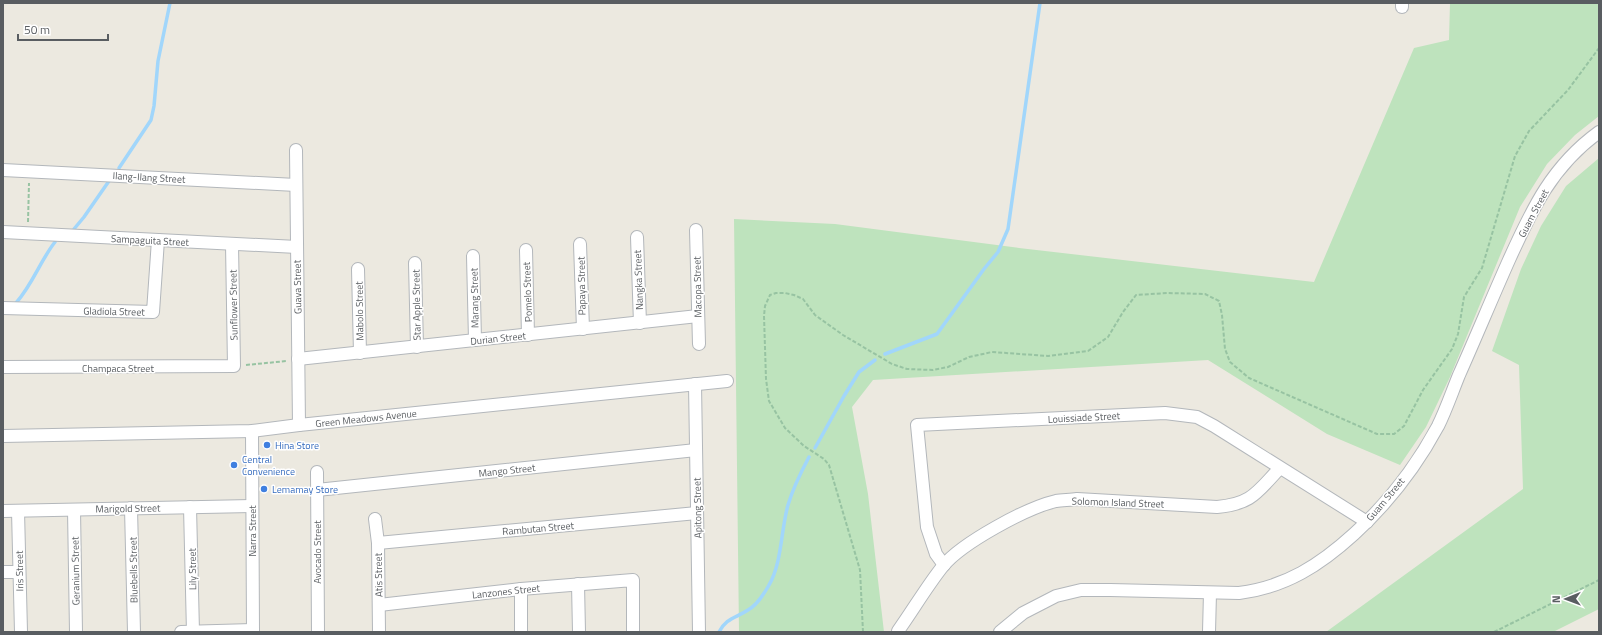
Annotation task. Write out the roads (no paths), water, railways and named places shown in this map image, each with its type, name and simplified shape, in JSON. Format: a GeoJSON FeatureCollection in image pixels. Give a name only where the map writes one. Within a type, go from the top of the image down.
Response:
{"type":"FeatureCollection","features":[{"type":"Feature","properties":{"kind":"street","name":"Guam Street"},"geometry":{"type":"LineString","coordinates":[[1000,632],[1023,614],[1056,596],[1081,590],[1239,593],[1259,590],[1280,584],[1308,570],[1334,552],[1367,522],[1418,459],[1438,425],[1502,277],[1540,197],[1555,175],[1573,153],[1599,132]]}},
{"type":"Feature","properties":{"kind":"street","name":"Guava Street"},"geometry":{"type":"LineString","coordinates":[[296,150],[299,424]]}},
{"type":"Feature","properties":{"kind":"street","name":"Ilang-Ilang Street"},"geometry":{"type":"LineString","coordinates":[[3,170],[296,185]]}},
{"type":"Feature","properties":{"kind":"street","name":"Macopa Street"},"geometry":{"type":"LineString","coordinates":[[696,230],[699,344]]}},
{"type":"Feature","properties":{"kind":"street","name":"Sampaguita Street"},"geometry":{"type":"LineString","coordinates":[[3,232],[297,247]]}},
{"type":"Feature","properties":{"kind":"street","name":"Nangka Street"},"geometry":{"type":"LineString","coordinates":[[637,237],[640,323]]}},
{"type":"Feature","properties":{"kind":"street","name":"Gladiola Street"},"geometry":{"type":"LineString","coordinates":[[3,308],[153,312],[158,240]]}},
{"type":"Feature","properties":{"kind":"street","name":"Sunflower Street"},"geometry":{"type":"LineString","coordinates":[[232,244],[234,366]]}},
{"type":"Feature","properties":{"kind":"street","name":"Papaya Street"},"geometry":{"type":"LineString","coordinates":[[580,244],[582,329]]}},
{"type":"Feature","properties":{"kind":"street","name":"Pomelo Street"},"geometry":{"type":"LineString","coordinates":[[526,250],[528,335]]}},
{"type":"Feature","properties":{"kind":"street","name":"Marang Street"},"geometry":{"type":"LineString","coordinates":[[473,256],[475,340]]}},
{"type":"Feature","properties":{"kind":"street","name":"Star Apple Street"},"geometry":{"type":"LineString","coordinates":[[415,263],[417,347]]}},
{"type":"Feature","properties":{"kind":"street","name":"Mabolo Street"},"geometry":{"type":"LineString","coordinates":[[358,269],[360,353]]}},
{"type":"Feature","properties":{"kind":"street","name":"Durian Street"},"geometry":{"type":"LineString","coordinates":[[298,360],[698,316]]}},
{"type":"Feature","properties":{"kind":"street","name":"Champaca Street"},"geometry":{"type":"LineString","coordinates":[[3,367],[234,366]]}},
{"type":"Feature","properties":{"kind":"street","name":"Green Meadows Avenue"},"geometry":{"type":"LineString","coordinates":[[3,436],[252,431],[299,424],[727,380]]}},
{"type":"Feature","properties":{"kind":"street","name":"Apitong Street"},"geometry":{"type":"LineString","coordinates":[[695,384],[699,632]]}},
{"type":"Feature","properties":{"kind":"street","name":"Louissiade Street"},"geometry":{"type":"LineString","coordinates":[[944,565],[936,554],[927,527],[917,425],[1165,413],[1197,417],[1214,426],[1367,522]]}},
{"type":"Feature","properties":{"kind":"street","name":"Narra Street"},"geometry":{"type":"LineString","coordinates":[[252,431],[253,631]]}},
{"type":"Feature","properties":{"kind":"street","name":"Mango Street"},"geometry":{"type":"LineString","coordinates":[[317,490],[696,450]]}},
{"type":"Feature","properties":{"kind":"street","name":"Solomon Island Street"},"geometry":{"type":"LineString","coordinates":[[898,631],[944,565],[960,550],[980,536],[1034,509],[1055,502],[1077,499],[1217,507],[1231,506],[1246,501],[1257,492],[1280,468]]}},
{"type":"Feature","properties":{"kind":"street","name":"Avocado Street"},"geometry":{"type":"LineString","coordinates":[[316,472],[318,632]]}},
{"type":"Feature","properties":{"kind":"street","name":"Marigold Street"},"geometry":{"type":"LineString","coordinates":[[3,511],[252,506]]}},
{"type":"Feature","properties":{"kind":"street","name":"Lily Street"},"geometry":{"type":"LineString","coordinates":[[190,507],[193,632]]}},
{"type":"Feature","properties":{"kind":"street","name":"Bluebells Street"},"geometry":{"type":"LineString","coordinates":[[131,508],[134,632]]}},
{"type":"Feature","properties":{"kind":"street","name":"Geranium Street"},"geometry":{"type":"LineString","coordinates":[[74,510],[76,632]]}},
{"type":"Feature","properties":{"kind":"street","name":"Iris Street"},"geometry":{"type":"LineString","coordinates":[[18,511],[21,632]]}},
{"type":"Feature","properties":{"kind":"street","name":"Rambutan Street"},"geometry":{"type":"LineString","coordinates":[[378,543],[697,513]]}},
{"type":"Feature","properties":{"kind":"street","name":"Atis Street"},"geometry":{"type":"LineString","coordinates":[[376,519],[378,543],[379,632]]}},
{"type":"Feature","properties":{"kind":"street"},"geometry":{"type":"LineString","coordinates":[[3,572],[19,572]]}},
{"type":"Feature","properties":{"kind":"street","name":"Lanzones Street"},"geometry":{"type":"LineString","coordinates":[[379,605],[520,589],[633,580],[633,632]]}},
{"type":"Feature","properties":{"kind":"street"},"geometry":{"type":"LineString","coordinates":[[578,584],[579,632]]}},
{"type":"Feature","properties":{"kind":"street"},"geometry":{"type":"LineString","coordinates":[[520,589],[521,632]]}},
{"type":"Feature","properties":{"kind":"street"},"geometry":{"type":"LineString","coordinates":[[1209,632],[1210,593]]}},
{"type":"Feature","properties":{"kind":"street"},"geometry":{"type":"LineString","coordinates":[[181,632],[253,631]]}},
{"type":"Feature","properties":{"kind":"waterway"},"geometry":{"type":"LineString","coordinates":[[119,168],[151,120],[154,106],[158,61],[170,3]]}},
{"type":"Feature","properties":{"kind":"waterway"},"geometry":{"type":"LineString","coordinates":[[885,354],[937,334],[998,252],[1008,229],[1040,3]]}},
{"type":"Feature","properties":{"kind":"waterway"},"geometry":{"type":"LineString","coordinates":[[74,229],[109,181]]}},
{"type":"Feature","properties":{"kind":"waterway"},"geometry":{"type":"LineString","coordinates":[[16,303],[22,296],[55,242]]}},
{"type":"Feature","properties":{"kind":"waterway"},"geometry":{"type":"LineString","coordinates":[[815,448],[859,372],[875,360]]}},
{"type":"Feature","properties":{"kind":"waterway"},"geometry":{"type":"LineString","coordinates":[[719,632],[728,621],[751,608],[763,596],[769,585],[779,556],[786,514],[792,492],[809,457]]}},
{"type":"Feature","properties":{"kind":"place","name":"Hina Store"},"geometry":{"type":"Point","coordinates":[267,445]}},
{"type":"Feature","properties":{"kind":"place","name":"Central Convenience"},"geometry":{"type":"Point","coordinates":[234,465]}},
{"type":"Feature","properties":{"kind":"place","name":"Lemamay Store"},"geometry":{"type":"Point","coordinates":[264,489]}}]}
